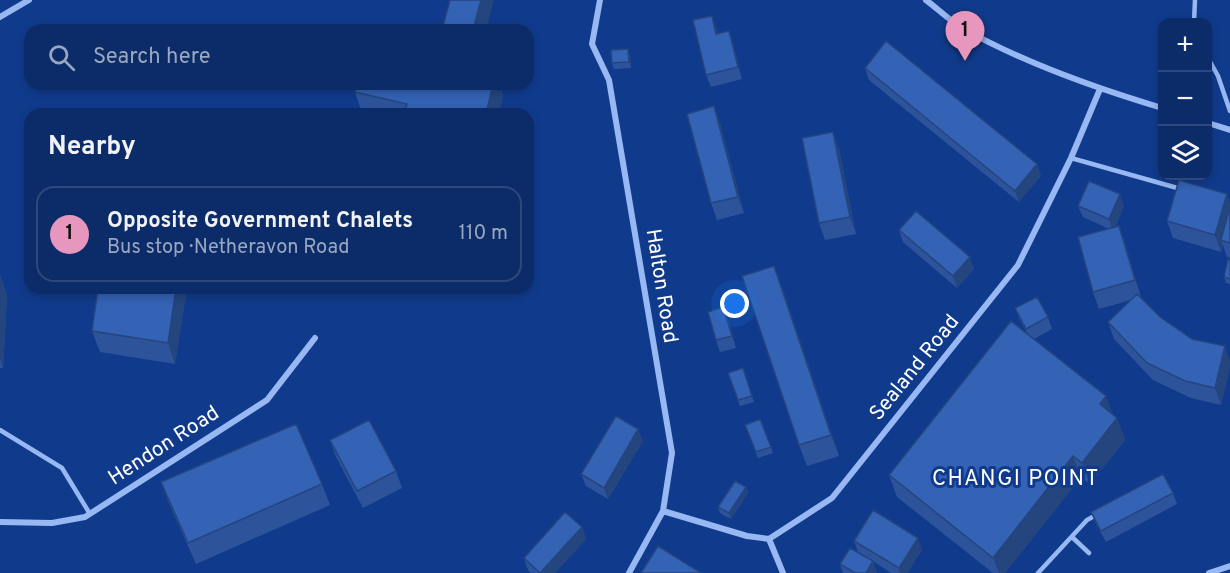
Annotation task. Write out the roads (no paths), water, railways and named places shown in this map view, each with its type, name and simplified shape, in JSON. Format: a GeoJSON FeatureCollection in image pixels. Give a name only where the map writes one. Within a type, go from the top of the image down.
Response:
{"type":"FeatureCollection","features":[{"type":"Feature","properties":{"kind":"street"},"geometry":{"type":"LineString","coordinates":[[0,17],[29,0]]}},
{"type":"Feature","properties":{"kind":"street","name":"Halton Road"},"geometry":{"type":"LineString","coordinates":[[600,0],[592,45],[609,80],[672,453],[663,511],[629,573]]}},
{"type":"Feature","properties":{"kind":"street"},"geometry":{"type":"LineString","coordinates":[[926,0],[961,27],[1100,89],[1158,107]]}},
{"type":"Feature","properties":{"kind":"street","name":"Sealand Road"},"geometry":{"type":"LineString","coordinates":[[769,539],[832,498],[1018,265],[1071,158],[1100,89]]}},
{"type":"Feature","properties":{"kind":"street"},"geometry":{"type":"LineString","coordinates":[[1212,124],[1230,130]]}},
{"type":"Feature","properties":{"kind":"street","name":"Hendon Road"},"geometry":{"type":"LineString","coordinates":[[0,522],[52,523],[90,514],[267,400],[315,338]]}},
{"type":"Feature","properties":{"kind":"street"},"geometry":{"type":"LineString","coordinates":[[663,511],[747,536],[769,539],[783,573]]}},
{"type":"Feature","properties":{"kind":"street"},"geometry":{"type":"LineString","coordinates":[[1209,573],[1230,566]]}},
{"type":"Feature","properties":{"kind":"lane"},"geometry":{"type":"LineString","coordinates":[[1194,18],[1195,0]]}},
{"type":"Feature","properties":{"kind":"lane"},"geometry":{"type":"LineString","coordinates":[[1212,65],[1230,111]]}},
{"type":"Feature","properties":{"kind":"lane"},"geometry":{"type":"LineString","coordinates":[[1071,158],[1185,190]]}},
{"type":"Feature","properties":{"kind":"lane"},"geometry":{"type":"LineString","coordinates":[[0,430],[62,468],[70,477],[90,514]]}},
{"type":"Feature","properties":{"kind":"lane"},"geometry":{"type":"LineString","coordinates":[[1038,573],[1088,520],[1107,509]]}},
{"type":"Feature","properties":{"kind":"lane"},"geometry":{"type":"LineString","coordinates":[[1072,537],[1089,553]]}},
{"type":"Feature","properties":{"kind":"place","name":"Opposite Government Chalets"},"geometry":{"type":"Point","coordinates":[965,61]}},
{"type":"Feature","properties":{"kind":"district","name":"CHANGI POINT"},"geometry":{"type":"Point","coordinates":[1016,479]}}]}
